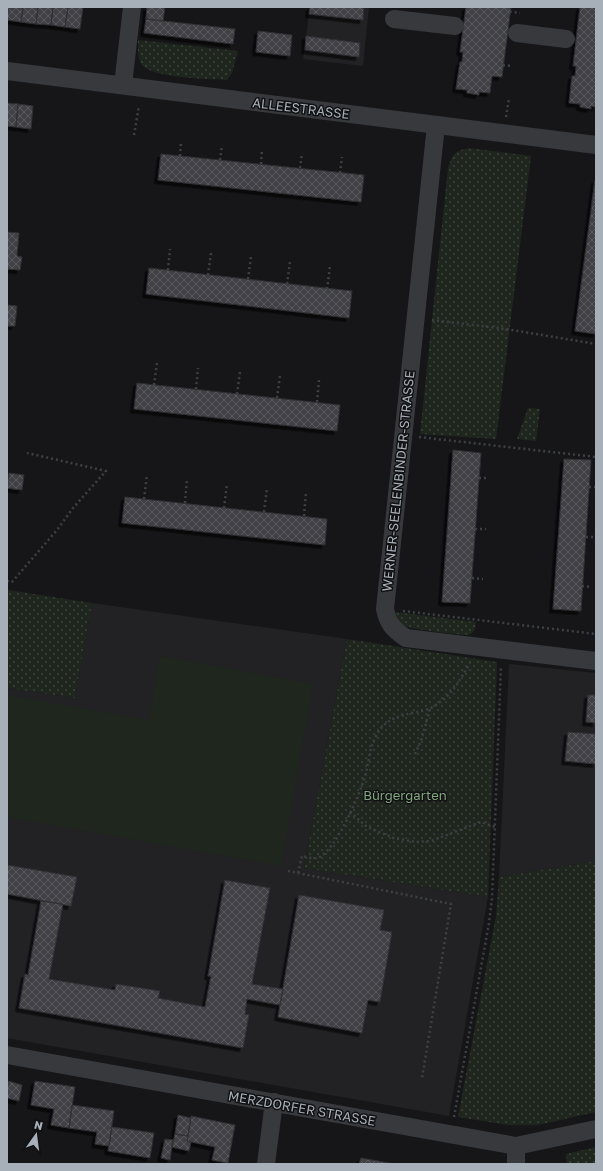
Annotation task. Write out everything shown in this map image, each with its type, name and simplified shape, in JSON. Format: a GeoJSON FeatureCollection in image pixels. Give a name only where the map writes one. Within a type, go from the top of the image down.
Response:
{"type":"FeatureCollection","features":[{"type":"Feature","properties":{"kind":"street"},"geometry":{"type":"LineString","coordinates":[[123,85],[132,7]]}},
{"type":"Feature","properties":{"kind":"street"},"geometry":{"type":"LineString","coordinates":[[394,19],[456,26]]}},
{"type":"Feature","properties":{"kind":"street"},"geometry":{"type":"LineString","coordinates":[[517,33],[566,38]]}},
{"type":"Feature","properties":{"kind":"street","name":"ALLEESTRASSE"},"geometry":{"type":"LineString","coordinates":[[7,71],[596,145]]}},
{"type":"Feature","properties":{"kind":"street","name":"WERNER-SEELENBINDER-STRASSE"},"geometry":{"type":"LineString","coordinates":[[436,125],[385,609],[387,619],[395,630],[406,638],[596,661]]}},
{"type":"Feature","properties":{"kind":"street","name":"MERZDORFER STRASSE"},"geometry":{"type":"LineString","coordinates":[[7,1055],[516,1146],[596,1129]]}},
{"type":"Feature","properties":{"kind":"street"},"geometry":{"type":"LineString","coordinates":[[266,1164],[274,1102]]}},
{"type":"Feature","properties":{"kind":"street"},"geometry":{"type":"LineString","coordinates":[[516,1146],[516,1164]]}},
{"type":"Feature","properties":{"kind":"path"},"geometry":{"type":"LineString","coordinates":[[506,13],[507,11],[520,12]]}},
{"type":"Feature","properties":{"kind":"path"},"geometry":{"type":"LineString","coordinates":[[500,67],[500,65],[513,66]]}},
{"type":"Feature","properties":{"kind":"path"},"geometry":{"type":"LineString","coordinates":[[134,136],[142,88]]}},
{"type":"Feature","properties":{"kind":"path"},"geometry":{"type":"LineString","coordinates":[[507,108],[509,98]]}},
{"type":"Feature","properties":{"kind":"path"},"geometry":{"type":"LineString","coordinates":[[180,156],[181,141]]}},
{"type":"Feature","properties":{"kind":"path"},"geometry":{"type":"LineString","coordinates":[[220,160],[222,145]]}},
{"type":"Feature","properties":{"kind":"path"},"geometry":{"type":"LineString","coordinates":[[261,164],[262,149]]}},
{"type":"Feature","properties":{"kind":"path"},"geometry":{"type":"LineString","coordinates":[[300,168],[302,153]]}},
{"type":"Feature","properties":{"kind":"path"},"geometry":{"type":"LineString","coordinates":[[340,173],[342,157]]}},
{"type":"Feature","properties":{"kind":"path"},"geometry":{"type":"LineString","coordinates":[[168,270],[170,249]]}},
{"type":"Feature","properties":{"kind":"path"},"geometry":{"type":"LineString","coordinates":[[208,275],[211,253]]}},
{"type":"Feature","properties":{"kind":"path"},"geometry":{"type":"LineString","coordinates":[[248,279],[251,257]]}},
{"type":"Feature","properties":{"kind":"path"},"geometry":{"type":"LineString","coordinates":[[287,284],[290,262]]}},
{"type":"Feature","properties":{"kind":"path"},"geometry":{"type":"LineString","coordinates":[[328,289],[330,266]]}},
{"type":"Feature","properties":{"kind":"path"},"geometry":{"type":"LineString","coordinates":[[416,317],[506,329],[596,344]]}},
{"type":"Feature","properties":{"kind":"path"},"geometry":{"type":"LineString","coordinates":[[154,385],[157,363]]}},
{"type":"Feature","properties":{"kind":"path"},"geometry":{"type":"LineString","coordinates":[[196,389],[198,368]]}},
{"type":"Feature","properties":{"kind":"path"},"geometry":{"type":"LineString","coordinates":[[237,394],[240,372]]}},
{"type":"Feature","properties":{"kind":"path"},"geometry":{"type":"LineString","coordinates":[[277,398],[280,376]]}},
{"type":"Feature","properties":{"kind":"path"},"geometry":{"type":"LineString","coordinates":[[317,402],[319,380]]}},
{"type":"Feature","properties":{"kind":"path"},"geometry":{"type":"LineString","coordinates":[[403,436],[596,456]]}},
{"type":"Feature","properties":{"kind":"path"},"geometry":{"type":"LineString","coordinates":[[7,581],[12,582],[57,530],[73,508],[106,471],[27,452]]}},
{"type":"Feature","properties":{"kind":"path"},"geometry":{"type":"LineString","coordinates":[[144,499],[147,475]]}},
{"type":"Feature","properties":{"kind":"path"},"geometry":{"type":"LineString","coordinates":[[479,478],[489,478]]}},
{"type":"Feature","properties":{"kind":"path"},"geometry":{"type":"LineString","coordinates":[[185,503],[187,479]]}},
{"type":"Feature","properties":{"kind":"path"},"geometry":{"type":"LineString","coordinates":[[224,508],[227,484]]}},
{"type":"Feature","properties":{"kind":"path"},"geometry":{"type":"LineString","coordinates":[[589,487],[596,488]]}},
{"type":"Feature","properties":{"kind":"path"},"geometry":{"type":"LineString","coordinates":[[264,512],[267,488]]}},
{"type":"Feature","properties":{"kind":"path"},"geometry":{"type":"LineString","coordinates":[[304,516],[306,492]]}},
{"type":"Feature","properties":{"kind":"path"},"geometry":{"type":"LineString","coordinates":[[475,529],[486,529]]}},
{"type":"Feature","properties":{"kind":"path"},"geometry":{"type":"LineString","coordinates":[[586,537],[594,537]]}},
{"type":"Feature","properties":{"kind":"path"},"geometry":{"type":"LineString","coordinates":[[472,578],[483,579]]}},
{"type":"Feature","properties":{"kind":"path"},"geometry":{"type":"LineString","coordinates":[[582,586],[591,587]]}},
{"type":"Feature","properties":{"kind":"path"},"geometry":{"type":"LineString","coordinates":[[385,609],[596,634]]}},
{"type":"Feature","properties":{"kind":"path"},"geometry":{"type":"LineString","coordinates":[[298,873],[302,856],[316,859],[325,853],[336,840],[365,777],[374,738],[382,727],[396,716],[430,709],[449,695],[455,689],[479,647]]}},
{"type":"Feature","properties":{"kind":"path"},"geometry":{"type":"LineString","coordinates":[[451,1134],[489,923],[492,898],[501,649]]}},
{"type":"Feature","properties":{"kind":"path"},"geometry":{"type":"LineString","coordinates":[[415,754],[421,741],[430,709]]}},
{"type":"Feature","properties":{"kind":"path"},"geometry":{"type":"LineString","coordinates":[[350,812],[367,827],[394,838],[416,842],[430,841],[481,822],[495,827]]}},
{"type":"Feature","properties":{"kind":"path"},"geometry":{"type":"LineString","coordinates":[[288,871],[450,904],[422,1078]]}},
{"type":"Feature","properties":{"kind":"shaded area"},"geometry":{"type":"Polygon","coordinates":[[[310,7],[369,7],[363,66],[303,59],[310,7]]]}},
{"type":"Feature","properties":{"kind":"shaded area"},"geometry":{"type":"Polygon","coordinates":[[[92,603],[347,639],[304,868],[488,897],[449,1116],[7,1038],[7,688],[75,698],[92,603]]]}},
{"type":"Feature","properties":{"kind":"shaded area"},"geometry":{"type":"Polygon","coordinates":[[[509,664],[596,673],[596,861],[499,877],[509,664]]]}},
{"type":"Feature","properties":{"kind":"green space"},"geometry":{"type":"Polygon","coordinates":[[[138,40],[238,51],[232,73],[227,80],[182,77],[157,73],[142,65],[138,50],[138,40]]]}},
{"type":"Feature","properties":{"kind":"green space"},"geometry":{"type":"Polygon","coordinates":[[[469,148],[531,156],[496,439],[420,434],[448,168],[451,159],[457,152],[469,148]]]}},
{"type":"Feature","properties":{"kind":"green space"},"geometry":{"type":"Polygon","coordinates":[[[528,408],[540,409],[536,441],[517,439],[528,408]]]}},
{"type":"Feature","properties":{"kind":"green space"},"geometry":{"type":"Polygon","coordinates":[[[8,590],[92,603],[75,698],[7,688],[8,590]]]}},
{"type":"Feature","properties":{"kind":"green space"},"geometry":{"type":"Polygon","coordinates":[[[395,612],[476,622],[473,632],[468,635],[434,632],[407,627],[398,620],[395,612]]]}},
{"type":"Feature","properties":{"kind":"green space","name":"Bürgergarten"},"geometry":{"type":"Polygon","coordinates":[[[347,639],[497,662],[488,897],[304,868],[347,639]]]}},
{"type":"Feature","properties":{"kind":"green space"},"geometry":{"type":"Polygon","coordinates":[[[160,656],[313,684],[281,866],[7,817],[7,695],[149,720],[160,656]]]}},
{"type":"Feature","properties":{"kind":"green space"},"geometry":{"type":"Polygon","coordinates":[[[596,861],[596,1112],[538,1125],[508,1125],[458,1117],[496,916],[499,877],[596,861]]]}},
{"type":"Feature","properties":{"kind":"green space"},"geometry":{"type":"Polygon","coordinates":[[[596,1147],[596,1161],[593,1164],[567,1164],[566,1154],[596,1147]]]}},
{"type":"Feature","properties":{"kind":"building"},"geometry":{"type":"Polygon","coordinates":[[[8,7],[23,7],[21,22],[7,20],[8,7]]]}},
{"type":"Feature","properties":{"kind":"building"},"geometry":{"type":"Polygon","coordinates":[[[23,7],[38,7],[36,24],[21,22],[23,7]]]}},
{"type":"Feature","properties":{"kind":"building"},"geometry":{"type":"Polygon","coordinates":[[[38,7],[53,7],[51,25],[36,24],[38,7]]]}},
{"type":"Feature","properties":{"kind":"building"},"geometry":{"type":"Polygon","coordinates":[[[53,7],[68,7],[65,27],[51,25],[53,7]]]}},
{"type":"Feature","properties":{"kind":"building"},"geometry":{"type":"Polygon","coordinates":[[[68,7],[83,7],[80,29],[65,27],[68,7]]]}},
{"type":"Feature","properties":{"kind":"building"},"geometry":{"type":"Polygon","coordinates":[[[147,7],[165,7],[163,21],[146,19],[147,7]]]}},
{"type":"Feature","properties":{"kind":"building"},"geometry":{"type":"Polygon","coordinates":[[[310,7],[364,7],[363,20],[309,14],[310,7]]]}},
{"type":"Feature","properties":{"kind":"building"},"geometry":{"type":"Polygon","coordinates":[[[466,7],[511,7],[502,77],[492,76],[490,93],[479,92],[479,95],[467,93],[467,90],[456,89],[460,62],[462,62],[463,52],[460,52],[466,7]]]}},
{"type":"Feature","properties":{"kind":"building"},"geometry":{"type":"Polygon","coordinates":[[[580,7],[596,7],[596,107],[591,106],[591,109],[580,107],[580,104],[569,103],[572,76],[575,76],[576,66],[573,66],[580,7]]]}},
{"type":"Feature","properties":{"kind":"building"},"geometry":{"type":"Polygon","coordinates":[[[146,19],[235,29],[233,44],[144,33],[146,19]]]}},
{"type":"Feature","properties":{"kind":"building"},"geometry":{"type":"Polygon","coordinates":[[[258,31],[292,35],[290,56],[256,52],[258,31]]]}},
{"type":"Feature","properties":{"kind":"building"},"geometry":{"type":"Polygon","coordinates":[[[306,36],[360,43],[359,57],[305,50],[306,36]]]}},
{"type":"Feature","properties":{"kind":"building"},"geometry":{"type":"Polygon","coordinates":[[[7,103],[18,104],[16,127],[7,126],[7,103]]]}},
{"type":"Feature","properties":{"kind":"building"},"geometry":{"type":"Polygon","coordinates":[[[18,104],[33,106],[31,129],[16,127],[18,104]]]}},
{"type":"Feature","properties":{"kind":"building"},"geometry":{"type":"Polygon","coordinates":[[[161,154],[364,175],[361,202],[158,180],[161,154]]]}},
{"type":"Feature","properties":{"kind":"building"},"geometry":{"type":"Polygon","coordinates":[[[596,180],[596,334],[575,331],[596,180]]]}},
{"type":"Feature","properties":{"kind":"building"},"geometry":{"type":"Polygon","coordinates":[[[7,232],[19,233],[17,256],[22,257],[20,270],[7,269],[7,232]]]}},
{"type":"Feature","properties":{"kind":"building"},"geometry":{"type":"Polygon","coordinates":[[[149,268],[352,291],[349,318],[146,294],[149,268]]]}},
{"type":"Feature","properties":{"kind":"building"},"geometry":{"type":"Polygon","coordinates":[[[7,305],[17,306],[15,326],[7,326],[7,305]]]}},
{"type":"Feature","properties":{"kind":"building"},"geometry":{"type":"Polygon","coordinates":[[[137,383],[340,405],[337,431],[134,409],[137,383]]]}},
{"type":"Feature","properties":{"kind":"building"},"geometry":{"type":"Polygon","coordinates":[[[453,450],[481,453],[470,603],[442,602],[453,450]]]}},
{"type":"Feature","properties":{"kind":"building"},"geometry":{"type":"Polygon","coordinates":[[[564,459],[591,460],[581,611],[553,609],[564,459]]]}},
{"type":"Feature","properties":{"kind":"building"},"geometry":{"type":"Polygon","coordinates":[[[9,473],[24,475],[22,490],[7,488],[9,473]]]}},
{"type":"Feature","properties":{"kind":"building"},"geometry":{"type":"Polygon","coordinates":[[[125,497],[327,519],[325,545],[122,523],[125,497]]]}},
{"type":"Feature","properties":{"kind":"building"},"geometry":{"type":"Polygon","coordinates":[[[588,695],[596,695],[596,723],[586,722],[588,695]]]}},
{"type":"Feature","properties":{"kind":"building"},"geometry":{"type":"Polygon","coordinates":[[[568,732],[596,734],[596,764],[565,761],[568,732]]]}},
{"type":"Feature","properties":{"kind":"building"},"geometry":{"type":"Polygon","coordinates":[[[7,865],[77,877],[71,906],[7,894],[7,865]]]}},
{"type":"Feature","properties":{"kind":"building"},"geometry":{"type":"Polygon","coordinates":[[[225,880],[270,888],[252,984],[283,989],[280,1005],[247,999],[245,1014],[249,1015],[243,1048],[19,1008],[25,974],[28,975],[41,901],[63,904],[49,979],[115,990],[116,984],[160,991],[158,998],[205,1007],[211,976],[208,976],[225,880]]]}},
{"type":"Feature","properties":{"kind":"building"},"geometry":{"type":"Polygon","coordinates":[[[299,895],[384,910],[380,930],[392,932],[380,1002],[368,1000],[362,1033],[278,1017],[299,895]]]}},
{"type":"Feature","properties":{"kind":"building"},"geometry":{"type":"Polygon","coordinates":[[[8,1081],[22,1085],[19,1101],[7,1098],[8,1081]]]}},
{"type":"Feature","properties":{"kind":"building"},"geometry":{"type":"Polygon","coordinates":[[[35,1081],[75,1087],[69,1128],[51,1125],[54,1109],[31,1105],[35,1081]]]}},
{"type":"Feature","properties":{"kind":"building"},"geometry":{"type":"Polygon","coordinates":[[[72,1105],[114,1111],[109,1146],[95,1144],[97,1132],[69,1128],[72,1105]]]}},
{"type":"Feature","properties":{"kind":"building"},"geometry":{"type":"Polygon","coordinates":[[[178,1115],[191,1118],[188,1136],[175,1134],[178,1115]]]}},
{"type":"Feature","properties":{"kind":"building"},"geometry":{"type":"Polygon","coordinates":[[[191,1116],[235,1125],[228,1163],[212,1160],[215,1147],[187,1141],[191,1116]]]}},
{"type":"Feature","properties":{"kind":"building"},"geometry":{"type":"Polygon","coordinates":[[[112,1127],[154,1133],[150,1158],[108,1151],[112,1127]]]}},
{"type":"Feature","properties":{"kind":"building"},"geometry":{"type":"Polygon","coordinates":[[[175,1134],[188,1136],[187,1141],[191,1142],[189,1151],[172,1147],[175,1134]]]}},
{"type":"Feature","properties":{"kind":"building"},"geometry":{"type":"Polygon","coordinates":[[[165,1139],[173,1140],[170,1160],[161,1158],[165,1139]]]}},
{"type":"Feature","properties":{"kind":"building"},"geometry":{"type":"Polygon","coordinates":[[[361,1158],[395,1164],[359,1164],[361,1158]]]}}]}
